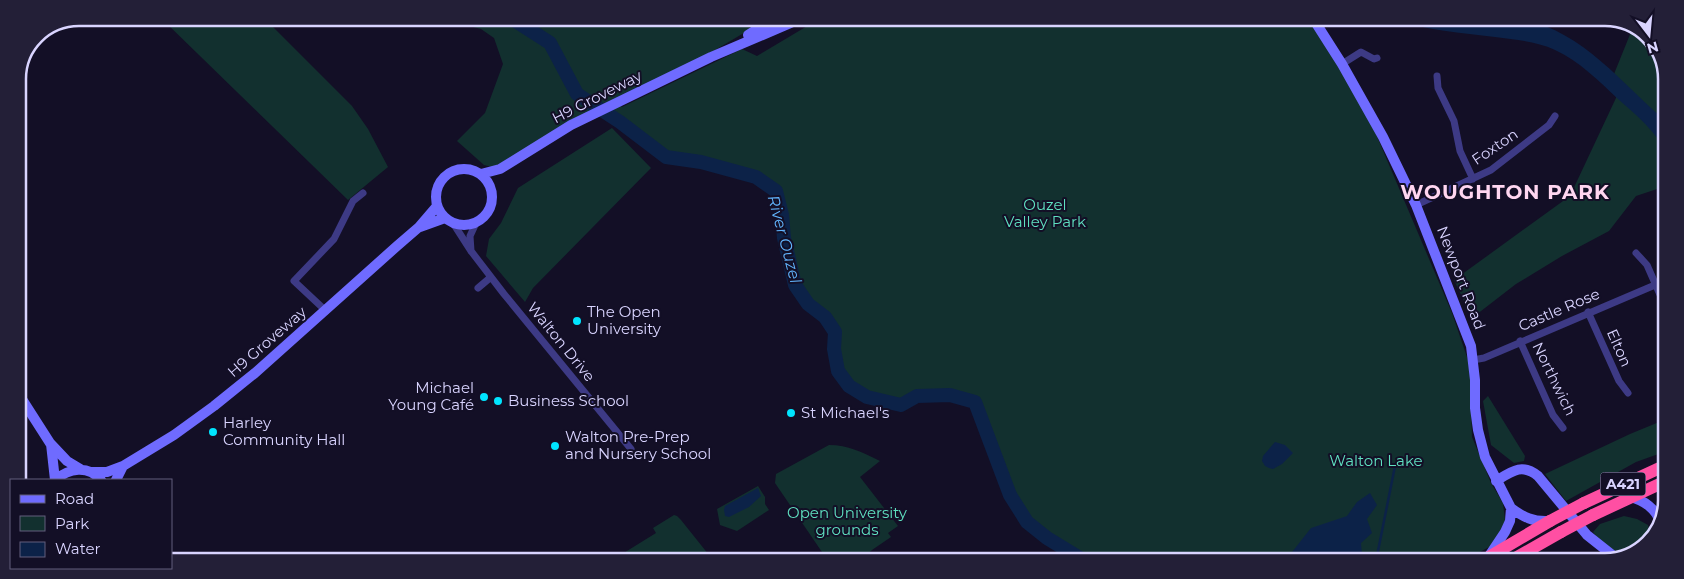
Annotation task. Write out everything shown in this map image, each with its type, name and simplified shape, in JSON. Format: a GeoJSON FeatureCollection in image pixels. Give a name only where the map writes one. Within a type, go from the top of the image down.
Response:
{"type":"FeatureCollection","features":[{"type":"Feature","properties":{"kind":"highway","name":"A421"},"geometry":{"type":"LineString","coordinates":[[1496,553],[1584,503],[1658,469]]}},
{"type":"Feature","properties":{"kind":"highway","name":"A421"},"geometry":{"type":"LineString","coordinates":[[1524,553],[1593,515],[1658,485]]}},
{"type":"Feature","properties":{"kind":"street","name":"H9 Groveway"},"geometry":{"type":"LineString","coordinates":[[711,57],[762,26]]}},
{"type":"Feature","properties":{"kind":"street","name":"H9 Groveway"},"geometry":{"type":"LineString","coordinates":[[481,174],[500,169],[571,126],[711,57],[784,26]]}},
{"type":"Feature","properties":{"kind":"street","name":"Newport Road"},"geometry":{"type":"LineString","coordinates":[[1318,26],[1342,64],[1383,137],[1416,205],[1471,346],[1478,430],[1485,457],[1511,508]]}},
{"type":"Feature","properties":{"kind":"street"},"geometry":{"type":"LineString","coordinates":[[1342,64],[1361,52],[1374,59],[1377,58]]}},
{"type":"Feature","properties":{"kind":"street"},"geometry":{"type":"LineString","coordinates":[[1437,76],[1438,88],[1454,120],[1460,151],[1473,179]]}},
{"type":"Feature","properties":{"kind":"street","name":"Foxton"},"geometry":{"type":"LineString","coordinates":[[1416,205],[1473,179],[1502,163],[1549,126],[1555,116]]}},
{"type":"Feature","properties":{"kind":"street"},"geometry":{"type":"LineString","coordinates":[[466,169],[481,174],[490,184],[492,191],[493,200],[490,210],[484,218],[467,226],[449,221],[437,206],[436,199],[439,185],[450,173],[466,169]]}},
{"type":"Feature","properties":{"kind":"street"},"geometry":{"type":"LineString","coordinates":[[492,191],[500,169]]}},
{"type":"Feature","properties":{"kind":"street"},"geometry":{"type":"LineString","coordinates":[[326,311],[294,281],[334,239],[353,200],[363,192]]}},
{"type":"Feature","properties":{"kind":"street","name":"H9 Groveway"},"geometry":{"type":"LineString","coordinates":[[56,479],[72,470],[107,472],[123,466],[214,406],[326,311],[419,227],[437,206]]}},
{"type":"Feature","properties":{"kind":"street","name":"H9 Groveway"},"geometry":{"type":"LineString","coordinates":[[419,227],[449,221]]}},
{"type":"Feature","properties":{"kind":"street","name":"Walton Drive"},"geometry":{"type":"LineString","coordinates":[[449,221],[491,277],[631,449]]}},
{"type":"Feature","properties":{"kind":"street"},"geometry":{"type":"LineString","coordinates":[[471,251],[470,236],[476,223]]}},
{"type":"Feature","properties":{"kind":"street"},"geometry":{"type":"LineString","coordinates":[[1636,253],[1647,265],[1658,291]]}},
{"type":"Feature","properties":{"kind":"street"},"geometry":{"type":"LineString","coordinates":[[478,288],[491,277]]}},
{"type":"Feature","properties":{"kind":"street","name":"Castle Rose"},"geometry":{"type":"LineString","coordinates":[[1473,360],[1484,358],[1655,284]]}},
{"type":"Feature","properties":{"kind":"street","name":"Elton"},"geometry":{"type":"LineString","coordinates":[[1588,312],[1619,381],[1628,393]]}},
{"type":"Feature","properties":{"kind":"street","name":"Northwich"},"geometry":{"type":"LineString","coordinates":[[1520,341],[1553,415],[1563,428]]}},
{"type":"Feature","properties":{"kind":"street"},"geometry":{"type":"LineString","coordinates":[[26,406],[50,443],[67,461],[99,479]]}},
{"type":"Feature","properties":{"kind":"street"},"geometry":{"type":"LineString","coordinates":[[50,443],[55,479]]}},
{"type":"Feature","properties":{"kind":"street"},"geometry":{"type":"LineString","coordinates":[[116,479],[123,466]]}},
{"type":"Feature","properties":{"kind":"street"},"geometry":{"type":"LineString","coordinates":[[1496,480],[1513,471],[1530,470],[1538,476],[1587,534],[1609,552]]}},
{"type":"Feature","properties":{"kind":"street"},"geometry":{"type":"LineString","coordinates":[[1630,497],[1639,499],[1652,508],[1656,514]]}},
{"type":"Feature","properties":{"kind":"street"},"geometry":{"type":"LineString","coordinates":[[1511,508],[1521,516],[1537,522],[1550,521]]}},
{"type":"Feature","properties":{"kind":"street"},"geometry":{"type":"LineString","coordinates":[[1490,553],[1505,532],[1510,521],[1511,508]]}},
{"type":"Feature","properties":{"kind":"green space"},"geometry":{"type":"Polygon","coordinates":[[[169,26],[272,26],[352,106],[368,129],[388,167],[348,200],[169,26]]]}},
{"type":"Feature","properties":{"kind":"green space","name":"Ouzel Valley Park"},"geometry":{"type":"Polygon","coordinates":[[[469,26],[755,26],[618,103],[622,107],[742,49],[757,56],[807,26],[1313,26],[1350,83],[1373,127],[1452,313],[1468,360],[1472,437],[1491,483],[1503,503],[1504,527],[1491,546],[1478,553],[1069,553],[1027,522],[1010,495],[975,402],[950,395],[917,396],[901,405],[878,402],[849,386],[838,371],[834,349],[835,332],[825,317],[808,304],[795,285],[784,238],[782,215],[775,191],[756,177],[701,162],[666,157],[602,110],[500,169],[484,165],[457,141],[485,113],[503,64],[494,38],[481,29],[469,26]]]}},
{"type":"Feature","properties":{"kind":"green space"},"geometry":{"type":"Polygon","coordinates":[[[1624,49],[1624,60],[1654,60],[1658,75],[1658,189],[1636,196],[1609,231],[1562,256],[1516,284],[1472,318],[1454,280],[1570,196],[1616,98],[1614,74],[1624,49]]]}},
{"type":"Feature","properties":{"kind":"green space"},"geometry":{"type":"Polygon","coordinates":[[[612,128],[651,168],[533,288],[525,302],[486,256],[489,239],[501,223],[518,188],[612,128]]]}},
{"type":"Feature","properties":{"kind":"green space"},"geometry":{"type":"Polygon","coordinates":[[[1488,396],[1525,456],[1524,461],[1514,463],[1491,445],[1483,401],[1488,396]]]}},
{"type":"Feature","properties":{"kind":"green space"},"geometry":{"type":"Polygon","coordinates":[[[1658,422],[1658,454],[1636,462],[1566,501],[1545,474],[1658,422]]]}},
{"type":"Feature","properties":{"kind":"green space","name":"Open University grounds"},"geometry":{"type":"Polygon","coordinates":[[[829,445],[861,452],[880,461],[860,477],[898,526],[888,533],[891,537],[869,553],[823,553],[775,483],[776,474],[829,445]]]}},
{"type":"Feature","properties":{"kind":"green space"},"geometry":{"type":"Polygon","coordinates":[[[758,486],[765,497],[765,504],[769,510],[737,531],[720,525],[717,509],[758,486]]]}},
{"type":"Feature","properties":{"kind":"green space"},"geometry":{"type":"Polygon","coordinates":[[[674,515],[677,516],[707,553],[624,553],[656,533],[653,528],[674,515]]]}},
{"type":"Feature","properties":{"kind":"green space"},"geometry":{"type":"Polygon","coordinates":[[[1624,516],[1637,519],[1648,525],[1649,529],[1634,544],[1614,552],[1601,543],[1593,532],[1600,524],[1624,516]]]}},
{"type":"Feature","properties":{"kind":"water"},"geometry":{"type":"Polygon","coordinates":[[[1418,26],[1544,26],[1564,35],[1600,61],[1658,114],[1658,139],[1638,117],[1588,72],[1555,50],[1525,41],[1418,26]]]}},
{"type":"Feature","properties":{"kind":"water"},"geometry":{"type":"Polygon","coordinates":[[[1275,442],[1285,445],[1293,453],[1282,464],[1273,469],[1265,466],[1262,461],[1263,456],[1275,442]]]}},
{"type":"Feature","properties":{"kind":"water"},"geometry":{"type":"Polygon","coordinates":[[[758,488],[761,496],[749,507],[729,517],[725,516],[725,506],[758,488]]]}},
{"type":"Feature","properties":{"kind":"water","name":"Walton Lake"},"geometry":{"type":"Polygon","coordinates":[[[1370,493],[1377,505],[1367,519],[1372,533],[1361,543],[1362,553],[1291,553],[1311,528],[1347,516],[1357,502],[1370,493]]]}},
{"type":"Feature","properties":{"kind":"waterway","name":"River Ouzel"},"geometry":{"type":"LineString","coordinates":[[523,26],[550,43],[577,94],[620,122],[666,157],[701,162],[756,177],[776,191],[795,285],[808,304],[825,317],[835,332],[834,349],[838,371],[849,386],[867,397],[901,405],[917,396],[950,395],[975,402],[1010,495],[1027,522],[1047,538],[1072,553]]}},
{"type":"Feature","properties":{"kind":"waterway"},"geometry":{"type":"LineString","coordinates":[[1378,553],[1395,466]]}},
{"type":"Feature","properties":{"kind":"place","name":"The Open University"},"geometry":{"type":"Point","coordinates":[577,321]}},
{"type":"Feature","properties":{"kind":"place","name":"Michael Young Café"},"geometry":{"type":"Point","coordinates":[484,397]}},
{"type":"Feature","properties":{"kind":"place","name":"Business School"},"geometry":{"type":"Point","coordinates":[498,401]}},
{"type":"Feature","properties":{"kind":"place","name":"St Michael's"},"geometry":{"type":"Point","coordinates":[791,413]}},
{"type":"Feature","properties":{"kind":"place","name":"Harley Community Hall"},"geometry":{"type":"Point","coordinates":[213,432]}},
{"type":"Feature","properties":{"kind":"place","name":"Walton Pre-Prep and Nursery School"},"geometry":{"type":"Point","coordinates":[555,446]}},
{"type":"Feature","properties":{"kind":"district","name":"WOUGHTON PARK"},"geometry":{"type":"Point","coordinates":[1505,192]}}]}
